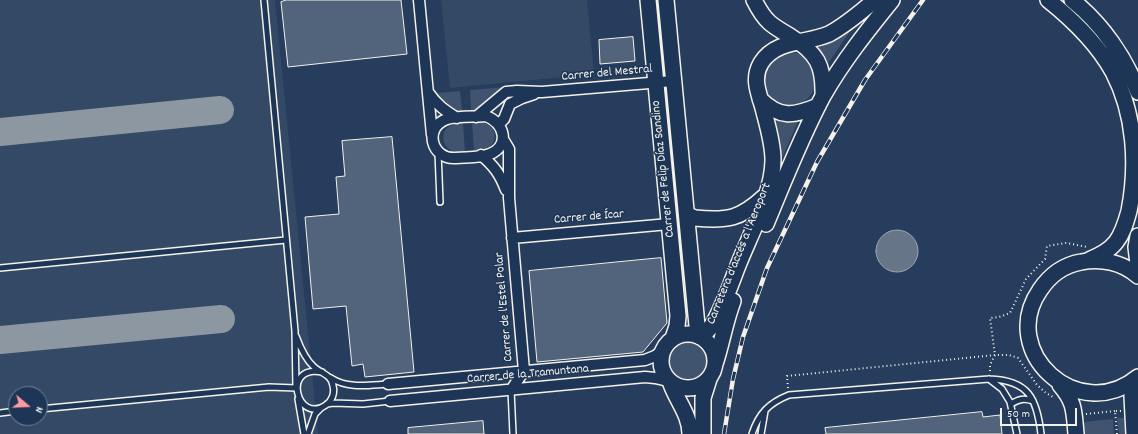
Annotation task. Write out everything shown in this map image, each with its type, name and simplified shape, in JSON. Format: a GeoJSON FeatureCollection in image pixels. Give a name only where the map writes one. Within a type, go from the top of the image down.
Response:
{"type":"FeatureCollection","features":[{"type":"Feature","properties":{"kind":"street"},"geometry":{"type":"LineString","coordinates":[[419,0],[432,139],[434,146],[443,156],[451,158],[481,155],[495,151],[500,146],[503,139],[502,129],[499,124],[494,119],[486,116],[447,118],[439,123],[434,130],[432,139]]}},
{"type":"Feature","properties":{"kind":"street","name":"Carrer de Felip Díaz Sandino"},"geometry":{"type":"LineString","coordinates":[[648,0],[678,316],[677,326],[673,338]]}},
{"type":"Feature","properties":{"kind":"street","name":"Carrer de Felip Díaz Sandino"},"geometry":{"type":"LineString","coordinates":[[666,0],[699,336]]}},
{"type":"Feature","properties":{"kind":"street"},"geometry":{"type":"LineString","coordinates":[[754,0],[770,24],[798,41],[811,53],[820,64],[823,77],[821,101],[797,114],[783,114],[771,109],[760,98]]}},
{"type":"Feature","properties":{"kind":"street","name":"Carretera d'accés a l'Aeroport"},"geometry":{"type":"LineString","coordinates":[[699,336],[707,332],[719,312],[766,195],[772,172],[773,159],[768,127],[756,87],[757,71],[764,58],[770,52],[798,41],[820,37],[836,30],[875,0]]}},
{"type":"Feature","properties":{"kind":"street","name":"Carretera d'accés a l'Aeroport"},"geometry":{"type":"LineString","coordinates":[[715,364],[720,350],[726,322],[735,296],[797,151],[821,101],[852,50],[892,0]]}},
{"type":"Feature","properties":{"kind":"street"},"geometry":{"type":"LineString","coordinates":[[1048,0],[1077,25],[1091,40],[1109,66],[1118,83],[1128,109],[1134,143],[1134,185],[1131,204],[1123,230],[1116,242],[1109,250],[1089,260],[1075,263],[1058,271],[1043,284],[1032,304],[1029,316],[1028,328],[1033,351],[1045,371],[1067,393],[1072,401],[1076,434]]}},
{"type":"Feature","properties":{"kind":"street"},"geometry":{"type":"LineString","coordinates":[[1072,0],[1107,35],[1127,67],[1138,92]]}},
{"type":"Feature","properties":{"kind":"street","name":"Carrer del Mestral"},"geometry":{"type":"LineString","coordinates":[[476,117],[506,92],[542,92],[673,81]]}},
{"type":"Feature","properties":{"kind":"street"},"geometry":{"type":"LineString","coordinates":[[428,92],[443,110],[457,118]]}},
{"type":"Feature","properties":{"kind":"street","name":"Carrer del Mestral"},"geometry":{"type":"LineString","coordinates":[[499,124],[504,119],[510,104],[522,98],[542,92]]}},
{"type":"Feature","properties":{"kind":"street","name":"Carrer de l'Estel Polar"},"geometry":{"type":"LineString","coordinates":[[503,139],[509,149],[509,198],[524,371],[511,390]]}},
{"type":"Feature","properties":{"kind":"street","name":"Carrer de l'Estel Polar"},"geometry":{"type":"LineString","coordinates":[[481,155],[490,162],[501,176],[509,198]]}},
{"type":"Feature","properties":{"kind":"street"},"geometry":{"type":"LineString","coordinates":[[686,212],[695,218],[729,218],[741,215],[766,195]]}},
{"type":"Feature","properties":{"kind":"street","name":"Carrer de Ícar"},"geometry":{"type":"LineString","coordinates":[[512,238],[669,224]]}},
{"type":"Feature","properties":{"kind":"street"},"geometry":{"type":"LineString","coordinates":[[1138,236],[1136,247],[1138,264]]}},
{"type":"Feature","properties":{"kind":"street"},"geometry":{"type":"LineString","coordinates":[[1089,260],[1116,263],[1138,276]]}},
{"type":"Feature","properties":{"kind":"street"},"geometry":{"type":"LineString","coordinates":[[703,434],[702,406],[705,390],[715,364],[711,346],[706,340],[699,336],[687,334],[673,338],[667,343],[663,350],[660,366],[664,376],[670,382],[681,388],[692,388],[701,385],[709,378]]}},
{"type":"Feature","properties":{"kind":"street","name":"Carrer de la Tramuntana"},"geometry":{"type":"LineString","coordinates":[[388,384],[645,360],[655,356],[663,350]]}},
{"type":"Feature","properties":{"kind":"street","name":"Carrer de la Tramuntana"},"geometry":{"type":"LineString","coordinates":[[390,401],[646,377],[670,382]]}},
{"type":"Feature","properties":{"kind":"street"},"geometry":{"type":"LineString","coordinates":[[1053,379],[1072,389],[1093,393],[1114,391],[1124,387],[1138,377]]}},
{"type":"Feature","properties":{"kind":"street"},"geometry":{"type":"LineString","coordinates":[[1134,434],[1132,396],[1138,380]]}},
{"type":"Feature","properties":{"kind":"street"},"geometry":{"type":"LineString","coordinates":[[670,382],[674,394],[687,416],[690,434]]}},
{"type":"Feature","properties":{"kind":"lane"},"geometry":{"type":"LineString","coordinates":[[264,0],[294,331],[296,388],[304,434]]}},
{"type":"Feature","properties":{"kind":"lane"},"geometry":{"type":"LineString","coordinates":[[438,152],[440,202]]}},
{"type":"Feature","properties":{"kind":"lane"},"geometry":{"type":"LineString","coordinates":[[0,268],[286,240]]}},
{"type":"Feature","properties":{"kind":"lane"},"geometry":{"type":"LineString","coordinates":[[294,331],[301,349],[314,368],[336,382],[353,386],[388,384]]}},
{"type":"Feature","properties":{"kind":"lane"},"geometry":{"type":"LineString","coordinates":[[296,388],[300,378],[305,374],[311,371],[322,372]]}},
{"type":"Feature","properties":{"kind":"lane"},"geometry":{"type":"LineString","coordinates":[[327,404],[333,394],[333,382],[329,377]]}},
{"type":"Feature","properties":{"kind":"lane"},"geometry":{"type":"LineString","coordinates":[[990,378],[1002,389],[1011,404],[1017,434]]}},
{"type":"Feature","properties":{"kind":"lane"},"geometry":{"type":"LineString","coordinates":[[752,434],[756,423],[766,409],[776,401],[789,395],[990,378],[1012,381],[1024,388],[1033,401],[1039,416],[1041,434]]}},
{"type":"Feature","properties":{"kind":"lane"},"geometry":{"type":"LineString","coordinates":[[48,408],[269,387],[296,388]]}},
{"type":"Feature","properties":{"kind":"lane"},"geometry":{"type":"LineString","coordinates":[[511,390],[513,434]]}},
{"type":"Feature","properties":{"kind":"lane"},"geometry":{"type":"LineString","coordinates":[[297,396],[303,404],[310,408],[321,408]]}},
{"type":"Feature","properties":{"kind":"lane"},"geometry":{"type":"LineString","coordinates":[[1011,404],[1017,400],[1025,398],[1033,401]]}},
{"type":"Feature","properties":{"kind":"lane"},"geometry":{"type":"LineString","coordinates":[[308,434],[316,414],[327,404],[363,404],[390,401]]}},
{"type":"Feature","properties":{"kind":"lane"},"geometry":{"type":"LineString","coordinates":[[761,434],[766,409]]}},
{"type":"Feature","properties":{"kind":"path"},"geometry":{"type":"LineString","coordinates":[[990,378],[990,365],[995,355],[990,318],[999,317],[1010,313],[1026,279],[1045,259],[1047,246],[1066,243],[1087,247],[1093,245]]}},
{"type":"Feature","properties":{"kind":"path"},"geometry":{"type":"LineString","coordinates":[[789,395],[787,376],[995,355],[1009,355],[1018,358],[1037,385],[1046,393],[1055,398]]}},
{"type":"Feature","properties":{"kind":"path"},"geometry":{"type":"LineString","coordinates":[[1115,411],[1117,434]]}},
{"type":"Feature","properties":{"kind":"path"},"geometry":{"type":"LineString","coordinates":[[1075,416],[1126,411]]}},
{"type":"Feature","properties":{"kind":"shaded area"},"geometry":{"type":"Polygon","coordinates":[[[0,0],[275,0],[318,434],[0,434],[0,0]]]}},
{"type":"Feature","properties":{"kind":"shaded area"},"geometry":{"type":"Polygon","coordinates":[[[441,0],[587,0],[594,74],[450,88],[441,0]]]}},
{"type":"Feature","properties":{"kind":"shaded area"},"geometry":{"type":"Polygon","coordinates":[[[851,30],[827,65],[822,54],[816,47],[851,30]]]}},
{"type":"Feature","properties":{"kind":"shaded area"},"geometry":{"type":"Polygon","coordinates":[[[784,52],[794,52],[804,56],[812,64],[816,74],[816,84],[812,94],[804,102],[794,106],[784,106],[774,102],[766,94],[762,84],[762,74],[766,64],[774,56],[784,52]]]}},
{"type":"Feature","properties":{"kind":"shaded area"},"geometry":{"type":"Polygon","coordinates":[[[506,87],[479,109],[471,110],[470,90],[506,87]]]}},
{"type":"Feature","properties":{"kind":"shaded area"},"geometry":{"type":"Polygon","coordinates":[[[460,91],[462,111],[450,108],[444,104],[438,93],[460,91]]]}},
{"type":"Feature","properties":{"kind":"shaded area"},"geometry":{"type":"Polygon","coordinates":[[[772,117],[799,119],[777,170],[772,117]]]}},
{"type":"Feature","properties":{"kind":"shaded area"},"geometry":{"type":"Polygon","coordinates":[[[483,122],[493,127],[493,142],[484,149],[474,151],[472,123],[483,122]]]}},
{"type":"Feature","properties":{"kind":"shaded area"},"geometry":{"type":"Polygon","coordinates":[[[463,123],[465,152],[452,151],[444,143],[443,135],[447,128],[455,124],[463,123]]]}},
{"type":"Feature","properties":{"kind":"shaded area"},"geometry":{"type":"Polygon","coordinates":[[[669,151],[674,151],[686,280],[680,281],[669,151]]]}},
{"type":"Feature","properties":{"kind":"shaded area"},"geometry":{"type":"Polygon","coordinates":[[[897,230],[912,236],[918,251],[912,266],[897,272],[882,266],[876,251],[882,236],[897,230]]]}},
{"type":"Feature","properties":{"kind":"shaded area"},"geometry":{"type":"Polygon","coordinates":[[[681,288],[687,288],[691,324],[690,327],[685,325],[681,288]]]}},
{"type":"Feature","properties":{"kind":"shaded area"},"geometry":{"type":"Polygon","coordinates":[[[692,343],[701,348],[705,354],[705,368],[701,374],[692,379],[684,379],[675,374],[671,368],[670,357],[675,348],[681,344],[692,343]]]}},
{"type":"Feature","properties":{"kind":"shaded area"},"geometry":{"type":"Polygon","coordinates":[[[1117,418],[1124,418],[1126,434],[1119,434],[1117,418]]]}},
{"type":"Feature","properties":{"kind":"shaded area"},"geometry":{"type":"Polygon","coordinates":[[[1113,419],[1114,434],[1084,434],[1083,422],[1113,419]]]}},
{"type":"Feature","properties":{"kind":"building"},"geometry":{"type":"Polygon","coordinates":[[[287,0],[401,0],[407,54],[288,67],[281,2],[287,0]]]}},
{"type":"Feature","properties":{"kind":"building"},"geometry":{"type":"Polygon","coordinates":[[[633,37],[635,61],[600,64],[599,40],[633,37]]]}},
{"type":"Feature","properties":{"kind":"building"},"geometry":{"type":"Polygon","coordinates":[[[392,137],[414,372],[365,377],[363,364],[352,366],[346,306],[313,309],[305,217],[339,214],[336,177],[345,176],[342,141],[392,137]]]}},
{"type":"Feature","properties":{"kind":"building"},"geometry":{"type":"Polygon","coordinates":[[[661,258],[667,323],[643,352],[537,362],[529,271],[661,258]]]}},
{"type":"Feature","properties":{"kind":"building"},"geometry":{"type":"Polygon","coordinates":[[[982,412],[983,417],[1000,415],[1002,434],[826,434],[825,428],[982,412]]]}},
{"type":"Feature","properties":{"kind":"building"},"geometry":{"type":"Polygon","coordinates":[[[483,421],[484,434],[408,434],[408,428],[483,421]]]}},
{"type":"Feature","properties":{"kind":"taxiway"},"geometry":{"type":"LineString","coordinates":[[0,132],[220,110]]}},
{"type":"Feature","properties":{"kind":"taxiway"},"geometry":{"type":"LineString","coordinates":[[0,340],[221,319]]}},
{"type":"Feature","properties":{"kind":"railway"},"geometry":{"type":"LineString","coordinates":[[724,434],[733,379],[743,337],[767,268],[817,162],[865,80],[923,0]]}}]}
